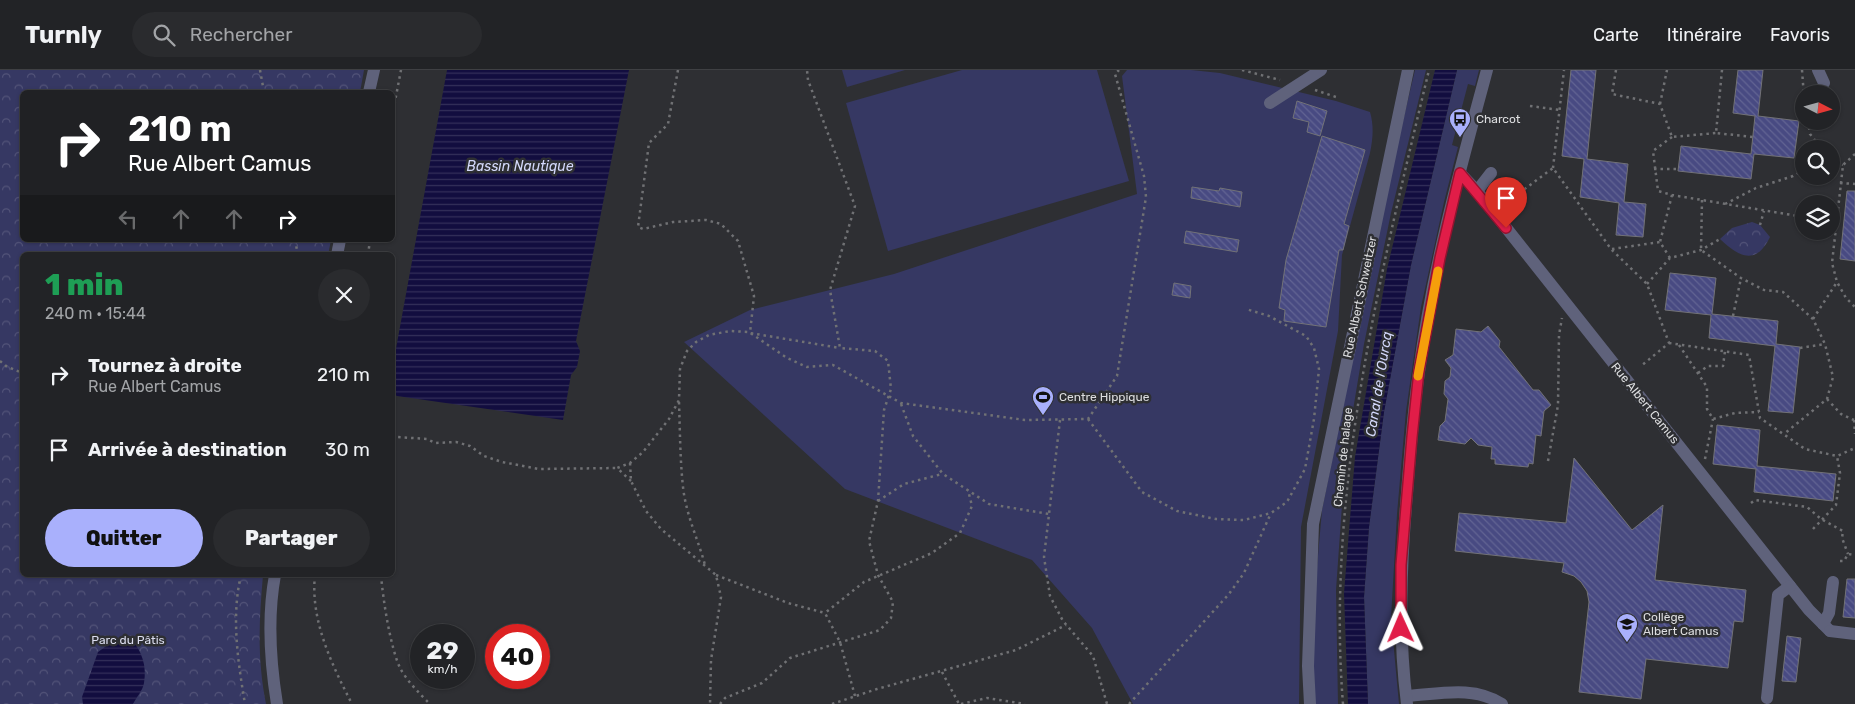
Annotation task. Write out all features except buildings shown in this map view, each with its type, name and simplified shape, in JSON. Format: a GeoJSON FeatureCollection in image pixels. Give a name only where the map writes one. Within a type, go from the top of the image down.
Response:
{"type":"FeatureCollection","features":[{"type":"Feature","properties":{"kind":"street"},"geometry":{"type":"LineString","coordinates":[[369,90],[374,70]]}},
{"type":"Feature","properties":{"kind":"street"},"geometry":{"type":"LineString","coordinates":[[1270,103],[1321,70]]}},
{"type":"Feature","properties":{"kind":"street","name":"Rue Albert Schweitzer"},"geometry":{"type":"LineString","coordinates":[[1310,704],[1308,666],[1313,524],[1408,70]]}},
{"type":"Feature","properties":{"kind":"street"},"geometry":{"type":"LineString","coordinates":[[1487,70],[1460,173],[1430,310],[1419,371],[1401,565],[1401,615],[1407,700],[1470,692],[1482,694],[1502,704]]}},
{"type":"Feature","properties":{"kind":"street"},"geometry":{"type":"LineString","coordinates":[[1818,70],[1824,83]]}},
{"type":"Feature","properties":{"kind":"street","name":"Rue Albert Camus"},"geometry":{"type":"LineString","coordinates":[[1460,173],[1477,191],[1490,218],[1542,281],[1565,302],[1827,632]]}},
{"type":"Feature","properties":{"kind":"street"},"geometry":{"type":"LineString","coordinates":[[1477,191],[1491,173]]}},
{"type":"Feature","properties":{"kind":"street"},"geometry":{"type":"LineString","coordinates":[[275,577],[270,622],[272,671],[277,704]]}},
{"type":"Feature","properties":{"kind":"street"},"geometry":{"type":"LineString","coordinates":[[1833,582],[1827,632],[1853,637]]}},
{"type":"Feature","properties":{"kind":"street"},"geometry":{"type":"LineString","coordinates":[[1766,698],[1778,595],[1790,586]]}},
{"type":"Feature","properties":{"kind":"path"},"geometry":{"type":"LineString","coordinates":[[260,70],[264,90]]}},
{"type":"Feature","properties":{"kind":"path"},"geometry":{"type":"LineString","coordinates":[[395,104],[402,70]]}},
{"type":"Feature","properties":{"kind":"path"},"geometry":{"type":"LineString","coordinates":[[678,70],[668,124],[649,143],[638,226],[643,229],[673,222],[706,220],[722,224],[738,242],[754,296],[750,333]]}},
{"type":"Feature","properties":{"kind":"path"},"geometry":{"type":"LineString","coordinates":[[807,70],[808,80],[855,206],[830,290],[840,348]]}},
{"type":"Feature","properties":{"kind":"path"},"geometry":{"type":"LineString","coordinates":[[1088,419],[1116,376],[1146,196],[1144,176],[1115,72],[1119,70]]}},
{"type":"Feature","properties":{"kind":"path","name":"Chemin de halage"},"geometry":{"type":"LineString","coordinates":[[1343,704],[1340,665],[1341,567],[1352,432],[1393,220],[1429,70]]}},
{"type":"Feature","properties":{"kind":"path"},"geometry":{"type":"LineString","coordinates":[[1564,70],[1553,168],[1611,249],[1647,284],[1669,343]]}},
{"type":"Feature","properties":{"kind":"path"},"geometry":{"type":"LineString","coordinates":[[1616,70],[1612,94],[1660,104]]}},
{"type":"Feature","properties":{"kind":"path"},"geometry":{"type":"LineString","coordinates":[[1667,70],[1660,104],[1672,137]]}},
{"type":"Feature","properties":{"kind":"path"},"geometry":{"type":"LineString","coordinates":[[1716,133],[1722,70]]}},
{"type":"Feature","properties":{"kind":"path"},"geometry":{"type":"LineString","coordinates":[[1802,70],[1803,85]]}},
{"type":"Feature","properties":{"kind":"path"},"geometry":{"type":"LineString","coordinates":[[1530,106],[1560,110]]}},
{"type":"Feature","properties":{"kind":"path"},"geometry":{"type":"LineString","coordinates":[[1753,137],[1716,133],[1672,137],[1653,151],[1658,190],[1672,196],[1795,216]]}},
{"type":"Feature","properties":{"kind":"path"},"geometry":{"type":"LineString","coordinates":[[1855,154],[1843,165],[1840,182],[1855,184]]}},
{"type":"Feature","properties":{"kind":"path"},"geometry":{"type":"LineString","coordinates":[[1512,204],[1518,194],[1553,168]]}},
{"type":"Feature","properties":{"kind":"path"},"geometry":{"type":"LineString","coordinates":[[1654,168],[1678,169]]}},
{"type":"Feature","properties":{"kind":"path"},"geometry":{"type":"LineString","coordinates":[[1725,204],[1756,188],[1795,175]]}},
{"type":"Feature","properties":{"kind":"path"},"geometry":{"type":"LineString","coordinates":[[1670,258],[1660,242],[1672,196]]}},
{"type":"Feature","properties":{"kind":"path"},"geometry":{"type":"LineString","coordinates":[[1701,250],[1702,200]]}},
{"type":"Feature","properties":{"kind":"path"},"geometry":{"type":"LineString","coordinates":[[1760,225],[1764,211]]}},
{"type":"Feature","properties":{"kind":"path"},"geometry":{"type":"LineString","coordinates":[[1647,284],[1670,258],[1701,250],[1720,239]]}},
{"type":"Feature","properties":{"kind":"path"},"geometry":{"type":"LineString","coordinates":[[1833,240],[1832,263],[1837,282],[1846,298],[1855,307]]}},
{"type":"Feature","properties":{"kind":"path"},"geometry":{"type":"LineString","coordinates":[[1611,249],[1660,242]]}},
{"type":"Feature","properties":{"kind":"path"},"geometry":{"type":"LineString","coordinates":[[1701,250],[1741,278],[1764,290],[1783,292],[1813,319],[1825,344],[1833,378],[1827,399],[1784,434]]}},
{"type":"Feature","properties":{"kind":"path"},"geometry":{"type":"LineString","coordinates":[[1733,316],[1741,278]]}},
{"type":"Feature","properties":{"kind":"path"},"geometry":{"type":"LineString","coordinates":[[1813,319],[1837,282]]}},
{"type":"Feature","properties":{"kind":"path"},"geometry":{"type":"LineString","coordinates":[[1548,461],[1558,405],[1559,335],[1565,302]]}},
{"type":"Feature","properties":{"kind":"path"},"geometry":{"type":"LineString","coordinates":[[1088,419],[1142,492],[1177,511],[1216,519],[1244,520],[1271,513],[1286,502],[1304,469],[1314,419],[1319,369],[1314,348],[1306,336],[1269,316],[1246,309]]}},
{"type":"Feature","properties":{"kind":"path"},"geometry":{"type":"LineString","coordinates":[[705,565],[690,522],[683,488],[679,400],[680,369],[686,351],[696,342],[709,335],[730,331],[840,348],[875,351],[888,361],[891,389],[884,410],[878,501],[869,541],[878,576],[893,602],[891,618],[880,630],[790,658],[762,683],[725,698],[720,704]]}},
{"type":"Feature","properties":{"kind":"path"},"geometry":{"type":"LineString","coordinates":[[750,333],[787,358],[807,367],[833,366],[901,403],[1025,420],[1088,419]]}},
{"type":"Feature","properties":{"kind":"path"},"geometry":{"type":"LineString","coordinates":[[1641,366],[1669,343],[1748,355],[1760,418],[1805,449],[1837,456],[1855,448]]}},
{"type":"Feature","properties":{"kind":"path"},"geometry":{"type":"LineString","coordinates":[[1678,344],[1708,388],[1707,409],[1713,418],[1704,462]]}},
{"type":"Feature","properties":{"kind":"path"},"geometry":{"type":"LineString","coordinates":[[1800,348],[1825,344]]}},
{"type":"Feature","properties":{"kind":"path"},"geometry":{"type":"LineString","coordinates":[[1698,373],[1708,366],[1723,366],[1725,351]]}},
{"type":"Feature","properties":{"kind":"path"},"geometry":{"type":"LineString","coordinates":[[0,361],[20,372]]}},
{"type":"Feature","properties":{"kind":"path"},"geometry":{"type":"LineString","coordinates":[[1827,399],[1840,414],[1854,420],[1855,434]]}},
{"type":"Feature","properties":{"kind":"path"},"geometry":{"type":"LineString","coordinates":[[395,438],[426,439],[435,443],[456,442],[470,446],[484,456],[538,470],[617,468],[630,463],[656,437],[669,419],[679,400]]}},
{"type":"Feature","properties":{"kind":"path"},"geometry":{"type":"LineString","coordinates":[[901,403],[913,436],[943,474],[989,504],[1049,514]]}},
{"type":"Feature","properties":{"kind":"path"},"geometry":{"type":"LineString","coordinates":[[1713,418],[1735,413],[1759,412]]}},
{"type":"Feature","properties":{"kind":"path"},"geometry":{"type":"LineString","coordinates":[[1060,420],[1044,557],[1050,596],[1066,625],[1093,656],[1107,704]]}},
{"type":"Feature","properties":{"kind":"path"},"geometry":{"type":"LineString","coordinates":[[1813,528],[1836,505],[1840,473],[1837,456]]}},
{"type":"Feature","properties":{"kind":"path"},"geometry":{"type":"LineString","coordinates":[[630,463],[631,480],[646,511],[661,529],[716,575],[788,603],[825,613],[840,642],[855,696]]}},
{"type":"Feature","properties":{"kind":"path"},"geometry":{"type":"LineString","coordinates":[[617,468],[631,480]]}},
{"type":"Feature","properties":{"kind":"path"},"geometry":{"type":"LineString","coordinates":[[878,501],[904,484],[943,474]]}},
{"type":"Feature","properties":{"kind":"path"},"geometry":{"type":"LineString","coordinates":[[825,613],[864,582],[932,553],[960,533],[972,506],[968,490]]}},
{"type":"Feature","properties":{"kind":"path"},"geometry":{"type":"LineString","coordinates":[[1751,502],[1755,500],[1807,507],[1821,519],[1843,530],[1842,538],[1848,554]]}},
{"type":"Feature","properties":{"kind":"path"},"geometry":{"type":"LineString","coordinates":[[1129,704],[1229,594],[1244,573],[1271,513]]}},
{"type":"Feature","properties":{"kind":"path"},"geometry":{"type":"LineString","coordinates":[[1848,554],[1855,556]]}},
{"type":"Feature","properties":{"kind":"path"},"geometry":{"type":"LineString","coordinates":[[1840,561],[1844,561],[1848,554]]}},
{"type":"Feature","properties":{"kind":"path"},"geometry":{"type":"LineString","coordinates":[[710,704],[711,660],[721,597],[716,575]]}},
{"type":"Feature","properties":{"kind":"path"},"geometry":{"type":"LineString","coordinates":[[240,577],[236,594],[238,661],[245,704]]}},
{"type":"Feature","properties":{"kind":"path"},"geometry":{"type":"LineString","coordinates":[[315,577],[313,596],[323,636],[331,660],[352,704]]}},
{"type":"Feature","properties":{"kind":"path"},"geometry":{"type":"LineString","coordinates":[[381,577],[392,638],[400,668],[430,704]]}},
{"type":"Feature","properties":{"kind":"path"},"geometry":{"type":"LineString","coordinates":[[832,704],[1016,650],[1066,625]]}},
{"type":"Feature","properties":{"kind":"path"},"geometry":{"type":"LineString","coordinates":[[942,672],[960,704],[987,698],[1025,704]]}},
{"type":"Feature","properties":{"kind":"green space","name":"Parc du Pâtis"},"geometry":{"type":"Polygon","coordinates":[[[0,70],[364,70],[360,90],[20,90],[20,242],[331,242],[329,252],[20,252],[20,577],[263,577],[260,640],[261,671],[266,704],[0,704],[0,70]]]}},
{"type":"Feature","properties":{"kind":"green space"},"geometry":{"type":"Polygon","coordinates":[[[842,70],[905,70],[847,87],[842,70]]]}},
{"type":"Feature","properties":{"kind":"green space"},"geometry":{"type":"Polygon","coordinates":[[[962,70],[1097,70],[1129,181],[888,251],[846,103],[962,70]]]}},
{"type":"Feature","properties":{"kind":"green space","name":"Centre Hippique"},"geometry":{"type":"Polygon","coordinates":[[[1127,70],[1191,70],[1220,73],[1336,101],[1370,112],[1373,127],[1371,148],[1342,255],[1338,331],[1301,527],[1299,704],[1133,704],[1092,628],[1032,560],[845,489],[684,342],[750,310],[894,274],[1137,194],[1122,76],[1127,70]]]}},
{"type":"Feature","properties":{"kind":"green space"},"geometry":{"type":"Polygon","coordinates":[[[1415,70],[1426,70],[1391,213],[1364,344],[1353,410],[1343,491],[1336,590],[1338,704],[1315,704],[1312,624],[1322,510],[1385,197],[1415,70]]]}},
{"type":"Feature","properties":{"kind":"green space"},"geometry":{"type":"Polygon","coordinates":[[[1457,70],[1479,70],[1475,86],[1468,84],[1452,145],[1458,147],[1421,307],[1406,411],[1397,514],[1391,618],[1399,704],[1368,704],[1364,597],[1369,527],[1384,412],[1411,265],[1457,70]]]}},
{"type":"Feature","properties":{"kind":"green space"},"geometry":{"type":"Polygon","coordinates":[[[1752,222],[1760,225],[1770,237],[1759,252],[1747,256],[1740,254],[1720,239],[1732,228],[1752,222]]]}},
{"type":"Feature","properties":{"kind":"water","name":"Bassin Nautique"},"geometry":{"type":"Polygon","coordinates":[[[447,70],[629,70],[576,341],[580,351],[577,367],[571,375],[563,420],[397,396],[395,395],[395,354],[447,70]]]}},
{"type":"Feature","properties":{"kind":"water","name":"Canal de l'Ourcq"},"geometry":{"type":"Polygon","coordinates":[[[1435,70],[1457,70],[1411,265],[1384,412],[1369,527],[1364,597],[1368,704],[1348,704],[1344,593],[1355,457],[1387,269],[1435,70]]]}},
{"type":"Feature","properties":{"kind":"water"},"geometry":{"type":"Polygon","coordinates":[[[116,639],[131,639],[138,649],[143,659],[145,671],[142,688],[133,704],[83,704],[82,697],[98,652],[116,639]]]}},
{"type":"Feature","properties":{"kind":"slow traffic"},"geometry":{"type":"LineString","coordinates":[[1418,376],[1438,271]]}},
{"type":"Feature","properties":{"kind":"place","name":"Charcot"},"geometry":{"type":"Point","coordinates":[1460,138]}},
{"type":"Feature","properties":{"kind":"place","name":"Centre Hippique"},"geometry":{"type":"Point","coordinates":[1043,416]}},
{"type":"Feature","properties":{"kind":"place","name":"Collège Albert Camus"},"geometry":{"type":"Point","coordinates":[1627,643]}},
{"type":"Feature","properties":{"kind":"route"},"geometry":{"type":"LineString","coordinates":[[1401,628],[1401,565],[1419,371],[1440,258],[1460,173],[1506,228]]}}]}
